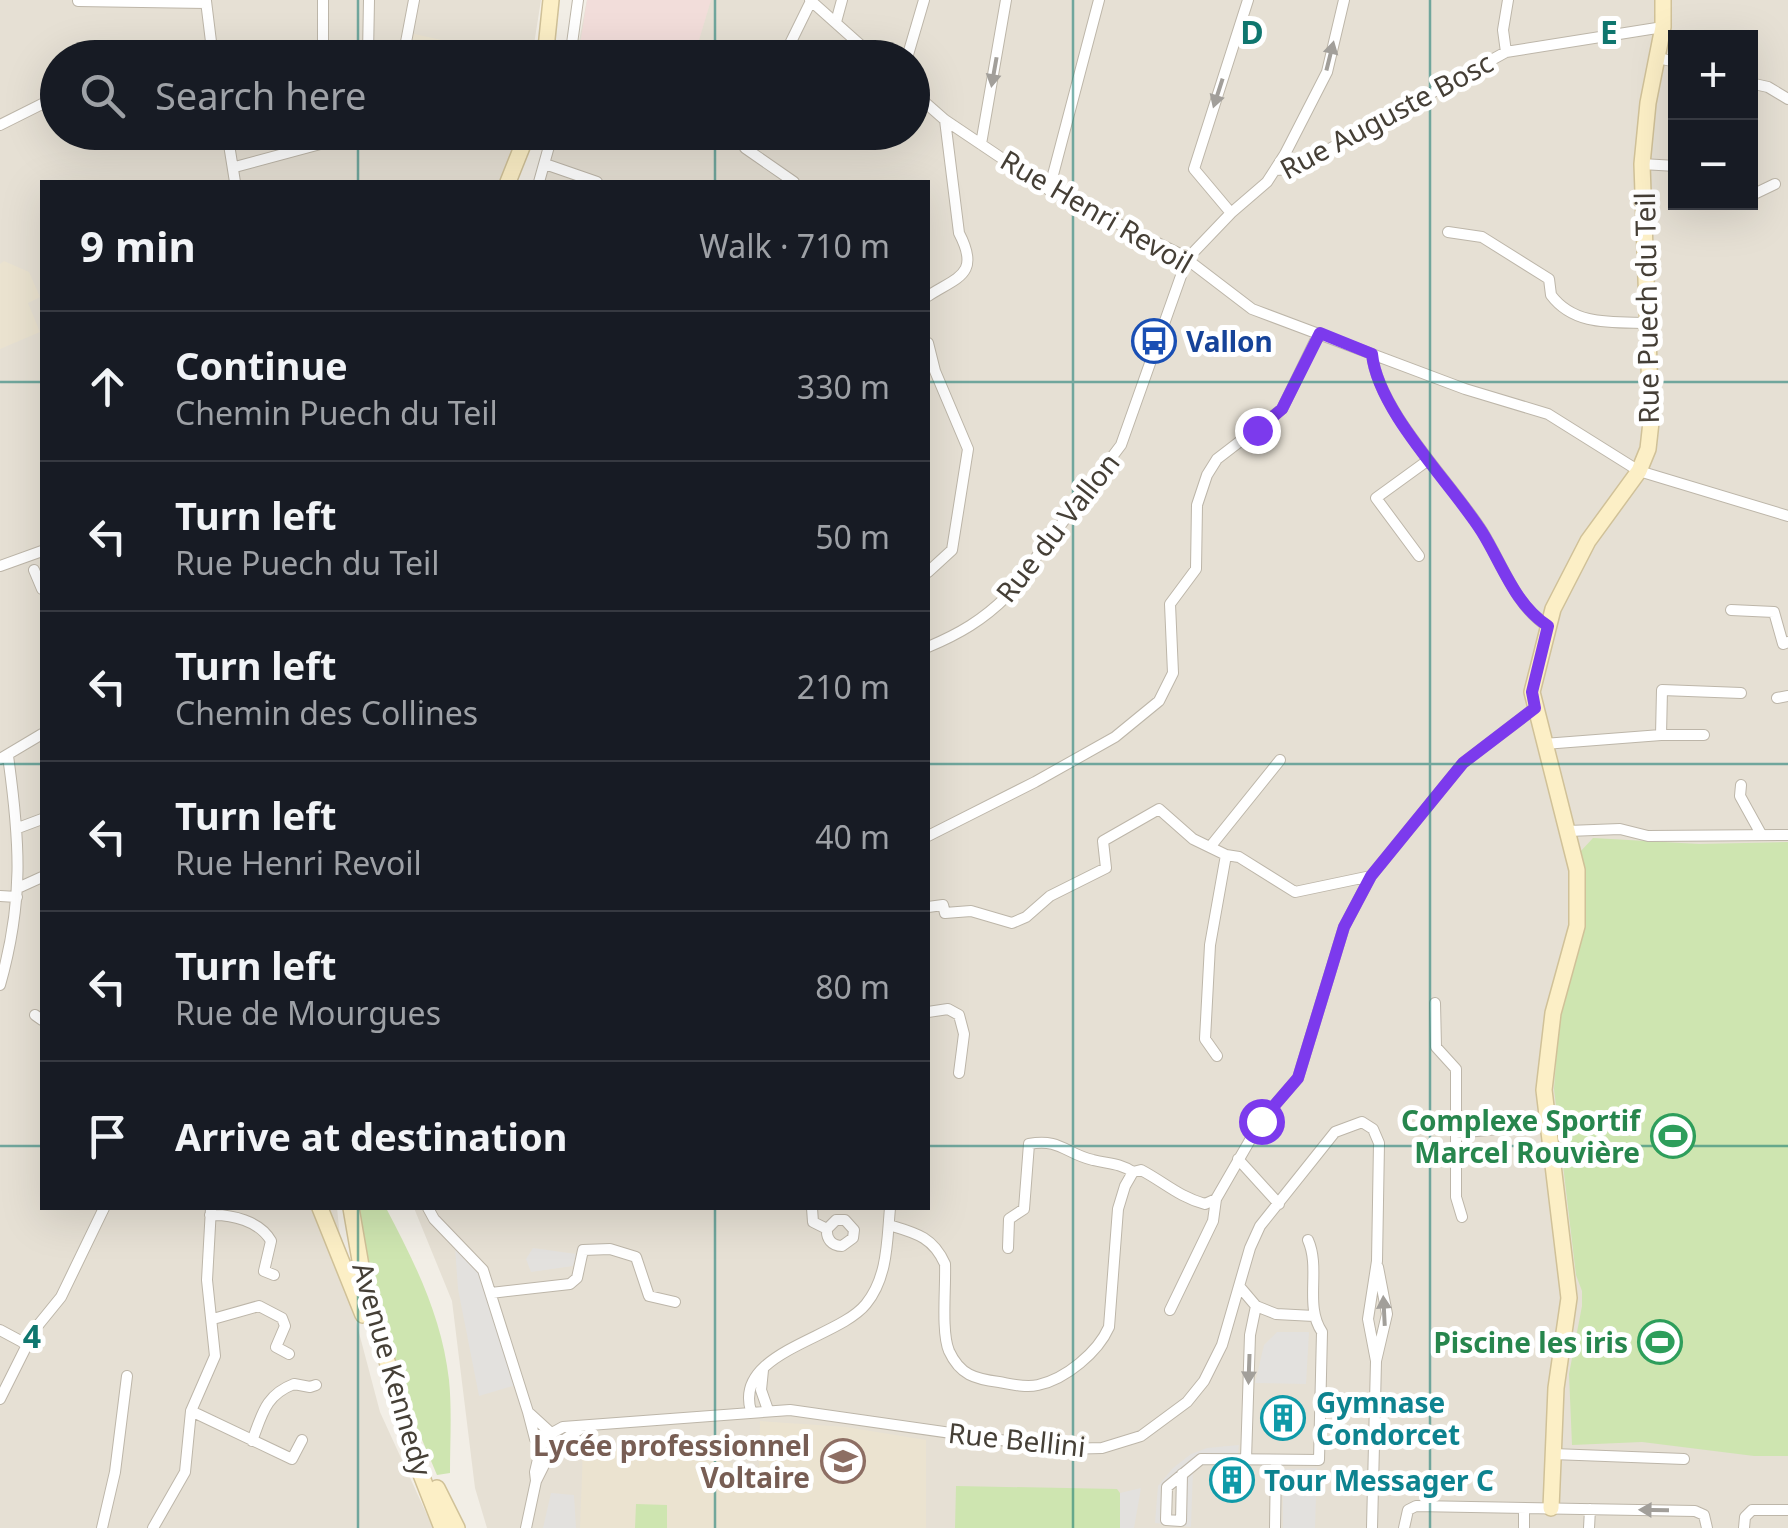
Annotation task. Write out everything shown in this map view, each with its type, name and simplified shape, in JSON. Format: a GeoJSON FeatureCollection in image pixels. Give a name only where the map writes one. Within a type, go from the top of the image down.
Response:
{"type":"FeatureCollection","features":[{"type":"Feature","properties":{"kind":"street"},"geometry":{"type":"LineString","coordinates":[[322,40],[323,0]]}},
{"type":"Feature","properties":{"kind":"street"},"geometry":{"type":"LineString","coordinates":[[368,40],[369,0]]}},
{"type":"Feature","properties":{"kind":"street"},"geometry":{"type":"LineString","coordinates":[[407,40],[414,0]]}},
{"type":"Feature","properties":{"kind":"street"},"geometry":{"type":"LineString","coordinates":[[547,40],[551,0]]}},
{"type":"Feature","properties":{"kind":"street"},"geometry":{"type":"LineString","coordinates":[[572,40],[578,0]]}},
{"type":"Feature","properties":{"kind":"street"},"geometry":{"type":"LineString","coordinates":[[791,40],[811,0],[856,40]]}},
{"type":"Feature","properties":{"kind":"street"},"geometry":{"type":"LineString","coordinates":[[836,22],[842,0]]}},
{"type":"Feature","properties":{"kind":"street"},"geometry":{"type":"LineString","coordinates":[[912,40],[924,0]]}},
{"type":"Feature","properties":{"kind":"street"},"geometry":{"type":"LineString","coordinates":[[981,144],[1006,0]]}},
{"type":"Feature","properties":{"kind":"street"},"geometry":{"type":"LineString","coordinates":[[1049,190],[1099,0]]}},
{"type":"Feature","properties":{"kind":"street"},"geometry":{"type":"LineString","coordinates":[[1231,213],[1194,169],[1248,0]]}},
{"type":"Feature","properties":{"kind":"street"},"geometry":{"type":"LineString","coordinates":[[1275,170],[1326,72],[1344,0]]}},
{"type":"Feature","properties":{"kind":"street","name":"Rue Auguste Bosc"},"geometry":{"type":"LineString","coordinates":[[1187,260],[1275,170],[1293,169],[1506,52],[1503,30],[1508,0]]}},
{"type":"Feature","properties":{"kind":"street","name":"Rue Puech du Teil"},"geometry":{"type":"LineString","coordinates":[[1550,1508],[1556,1388],[1568,1298],[1544,1090],[1548,1038],[1577,926],[1576,870],[1532,692],[1548,626],[1588,540],[1639,470],[1648,448],[1651,422],[1642,164],[1648,103],[1663,26],[1663,0]]}},
{"type":"Feature","properties":{"kind":"street"},"geometry":{"type":"LineString","coordinates":[[78,1],[206,2],[211,40]]}},
{"type":"Feature","properties":{"kind":"street"},"geometry":{"type":"LineString","coordinates":[[1506,52],[1663,26]]}},
{"type":"Feature","properties":{"kind":"street"},"geometry":{"type":"LineString","coordinates":[[1658,58],[1668,60]]}},
{"type":"Feature","properties":{"kind":"street"},"geometry":{"type":"LineString","coordinates":[[1758,85],[1788,99]]}},
{"type":"Feature","properties":{"kind":"street"},"geometry":{"type":"LineString","coordinates":[[0,124],[40,105]]}},
{"type":"Feature","properties":{"kind":"street","name":"Rue Henri Revoil"},"geometry":{"type":"LineString","coordinates":[[930,107],[1049,190],[1187,260],[1252,309],[1465,389],[1548,414],[1639,470],[1788,516]]}},
{"type":"Feature","properties":{"kind":"street"},"geometry":{"type":"LineString","coordinates":[[930,295],[962,278],[967,267],[945,120]]}},
{"type":"Feature","properties":{"kind":"street"},"geometry":{"type":"LineString","coordinates":[[231,150],[236,180]]}},
{"type":"Feature","properties":{"kind":"street"},"geometry":{"type":"LineString","coordinates":[[235,166],[296,150]]}},
{"type":"Feature","properties":{"kind":"street"},"geometry":{"type":"LineString","coordinates":[[509,180],[521,150]]}},
{"type":"Feature","properties":{"kind":"street"},"geometry":{"type":"LineString","coordinates":[[539,180],[548,150]]}},
{"type":"Feature","properties":{"kind":"street"},"geometry":{"type":"LineString","coordinates":[[749,150],[791,180]]}},
{"type":"Feature","properties":{"kind":"street"},"geometry":{"type":"LineString","coordinates":[[545,164],[590,180]]}},
{"type":"Feature","properties":{"kind":"street"},"geometry":{"type":"LineString","coordinates":[[1642,164],[1668,166]]}},
{"type":"Feature","properties":{"kind":"street"},"geometry":{"type":"LineString","coordinates":[[1758,192],[1775,184]]}},
{"type":"Feature","properties":{"kind":"street"},"geometry":{"type":"LineString","coordinates":[[1448,232],[1482,237],[1549,279],[1551,295],[1567,312],[1596,322],[1647,322]]}},
{"type":"Feature","properties":{"kind":"street","name":"Rue du Vallon"},"geometry":{"type":"LineString","coordinates":[[930,646],[960,634],[1007,596],[1112,457],[1128,426],[1187,260]]}},
{"type":"Feature","properties":{"kind":"street"},"geometry":{"type":"LineString","coordinates":[[930,285],[941,287]]}},
{"type":"Feature","properties":{"kind":"street"},"geometry":{"type":"LineString","coordinates":[[930,835],[1115,737],[1159,701],[1172,673],[1170,604],[1196,569],[1197,504],[1207,475],[1217,459],[1282,409],[1320,333]]}},
{"type":"Feature","properties":{"kind":"street"},"geometry":{"type":"LineString","coordinates":[[930,351],[968,449],[952,550],[930,570]]}},
{"type":"Feature","properties":{"kind":"street"},"geometry":{"type":"LineString","coordinates":[[1372,354],[1374,374],[1427,461],[1480,528],[1526,610],[1548,626]]}},
{"type":"Feature","properties":{"kind":"street"},"geometry":{"type":"LineString","coordinates":[[1420,556],[1376,498],[1427,461]]}},
{"type":"Feature","properties":{"kind":"street"},"geometry":{"type":"LineString","coordinates":[[0,566],[40,552]]}},
{"type":"Feature","properties":{"kind":"street"},"geometry":{"type":"LineString","coordinates":[[34,570],[40,584]]}},
{"type":"Feature","properties":{"kind":"street"},"geometry":{"type":"LineString","coordinates":[[1731,610],[1774,612],[1783,644],[1788,642]]}},
{"type":"Feature","properties":{"kind":"street"},"geometry":{"type":"LineString","coordinates":[[1661,735],[1662,690],[1740,693]]}},
{"type":"Feature","properties":{"kind":"street"},"geometry":{"type":"LineString","coordinates":[[1170,1310],[1213,1221],[1216,1199],[1238,1159],[1261,1121],[1298,1078],[1344,927],[1371,876],[1463,763],[1535,708]]}},
{"type":"Feature","properties":{"kind":"street"},"geometry":{"type":"LineString","coordinates":[[0,984],[18,892],[18,828],[4,758],[40,735]]}},
{"type":"Feature","properties":{"kind":"street"},"geometry":{"type":"LineString","coordinates":[[1544,744],[1704,735]]}},
{"type":"Feature","properties":{"kind":"street"},"geometry":{"type":"LineString","coordinates":[[1210,847],[1280,760]]}},
{"type":"Feature","properties":{"kind":"street"},"geometry":{"type":"LineString","coordinates":[[1741,785],[1740,796],[1761,834]]}},
{"type":"Feature","properties":{"kind":"street"},"geometry":{"type":"LineString","coordinates":[[930,906],[943,905],[945,913],[971,911],[1012,923],[1050,896],[1106,868],[1103,841],[1159,810],[1193,839],[1239,857],[1295,892],[1371,876]]}},
{"type":"Feature","properties":{"kind":"street"},"geometry":{"type":"LineString","coordinates":[[18,828],[40,820]]}},
{"type":"Feature","properties":{"kind":"street"},"geometry":{"type":"LineString","coordinates":[[1568,830],[1620,829],[1648,836],[1788,835]]}},
{"type":"Feature","properties":{"kind":"street"},"geometry":{"type":"LineString","coordinates":[[1217,1056],[1205,1039],[1210,946],[1226,855]]}},
{"type":"Feature","properties":{"kind":"street"},"geometry":{"type":"LineString","coordinates":[[0,896],[18,892],[40,878]]}},
{"type":"Feature","properties":{"kind":"street"},"geometry":{"type":"LineString","coordinates":[[1435,1004],[1436,1046],[1456,1068],[1456,1197],[1462,1217]]}},
{"type":"Feature","properties":{"kind":"street"},"geometry":{"type":"LineString","coordinates":[[930,1012],[948,1008],[960,1016],[964,1034],[960,1073]]}},
{"type":"Feature","properties":{"kind":"street","name":"Rue Bellini"},"geometry":{"type":"LineString","coordinates":[[550,1441],[584,1427],[768,1410],[876,1420],[1062,1449],[1102,1448],[1141,1436],[1187,1402],[1214,1364],[1260,1226],[1335,1132],[1362,1122],[1374,1129],[1379,1142],[1377,1261]]}},
{"type":"Feature","properties":{"kind":"street"},"geometry":{"type":"LineString","coordinates":[[1456,1134],[1548,1124]]}},
{"type":"Feature","properties":{"kind":"street"},"geometry":{"type":"LineString","coordinates":[[1008,1248],[1009,1220],[1024,1208],[1029,1144],[1049,1140],[1092,1160],[1120,1164],[1133,1172],[1141,1170],[1191,1201],[1205,1204],[1216,1199]]}},
{"type":"Feature","properties":{"kind":"street"},"geometry":{"type":"LineString","coordinates":[[1238,1159],[1279,1204]]}},
{"type":"Feature","properties":{"kind":"street"},"geometry":{"type":"LineString","coordinates":[[889,1225],[922,1235],[940,1252],[945,1264],[947,1347],[964,1374],[1024,1386],[1040,1385],[1073,1367],[1102,1342],[1109,1327],[1118,1209],[1133,1172]]}},
{"type":"Feature","properties":{"kind":"street"},"geometry":{"type":"LineString","coordinates":[[0,1399],[36,1329],[61,1297],[103,1210]]}},
{"type":"Feature","properties":{"kind":"street"},"geometry":{"type":"LineString","coordinates":[[321,1210],[376,1356],[394,1388]]}},
{"type":"Feature","properties":{"kind":"street","name":"Avenue Kennedy"},"geometry":{"type":"LineString","coordinates":[[351,1210],[366,1295],[406,1422],[409,1444],[442,1528]]}},
{"type":"Feature","properties":{"kind":"street"},"geometry":{"type":"LineString","coordinates":[[429,1210],[476,1259],[491,1293],[532,1433],[536,1439],[550,1441],[534,1472],[536,1481],[526,1528]]}},
{"type":"Feature","properties":{"kind":"street"},"geometry":{"type":"LineString","coordinates":[[812,1210],[814,1222],[827,1229]]}},
{"type":"Feature","properties":{"kind":"street"},"geometry":{"type":"LineString","coordinates":[[730,1413],[774,1358],[842,1324],[864,1307],[883,1271],[890,1210]]}},
{"type":"Feature","properties":{"kind":"street"},"geometry":{"type":"LineString","coordinates":[[153,1528],[185,1472],[191,1411],[215,1356],[207,1280],[210,1211],[232,1214],[267,1233],[271,1241],[264,1271],[274,1275]]}},
{"type":"Feature","properties":{"kind":"street"},"geometry":{"type":"LineString","coordinates":[[1182,1474],[1201,1459],[1318,1460],[1322,1332],[1314,1316],[1314,1255],[1308,1240]]}},
{"type":"Feature","properties":{"kind":"street"},"geometry":{"type":"LineString","coordinates":[[491,1293],[570,1284],[576,1278],[583,1250],[610,1249],[636,1258],[649,1296],[675,1302]]}},
{"type":"Feature","properties":{"kind":"street"},"geometry":{"type":"LineString","coordinates":[[1376,1361],[1368,1319],[1377,1261]]}},
{"type":"Feature","properties":{"kind":"street"},"geometry":{"type":"LineString","coordinates":[[1372,1528],[1376,1361],[1387,1314],[1377,1261]]}},
{"type":"Feature","properties":{"kind":"street"},"geometry":{"type":"LineString","coordinates":[[1238,1286],[1256,1306],[1276,1314],[1314,1316]]}},
{"type":"Feature","properties":{"kind":"street"},"geometry":{"type":"LineString","coordinates":[[213,1319],[259,1306],[282,1318],[285,1326],[276,1347],[290,1354]]}},
{"type":"Feature","properties":{"kind":"street"},"geometry":{"type":"LineString","coordinates":[[1246,1459],[1250,1335],[1256,1306]]}},
{"type":"Feature","properties":{"kind":"street"},"geometry":{"type":"LineString","coordinates":[[0,1330],[28,1345]]}},
{"type":"Feature","properties":{"kind":"street"},"geometry":{"type":"LineString","coordinates":[[763,1370],[761,1390],[768,1410]]}},
{"type":"Feature","properties":{"kind":"street"},"geometry":{"type":"LineString","coordinates":[[102,1528],[115,1472],[127,1376]]}},
{"type":"Feature","properties":{"kind":"street"},"geometry":{"type":"LineString","coordinates":[[252,1441],[262,1408],[270,1398],[294,1384],[310,1388],[316,1384]]}},
{"type":"Feature","properties":{"kind":"street"},"geometry":{"type":"LineString","coordinates":[[750,1386],[747,1398],[752,1411]]}},
{"type":"Feature","properties":{"kind":"street"},"geometry":{"type":"LineString","coordinates":[[191,1411],[292,1459],[302,1440]]}},
{"type":"Feature","properties":{"kind":"street"},"geometry":{"type":"LineString","coordinates":[[406,1422],[414,1430],[457,1528]]}},
{"type":"Feature","properties":{"kind":"street"},"geometry":{"type":"LineString","coordinates":[[1553,1454],[1684,1459]]}},
{"type":"Feature","properties":{"kind":"street"},"geometry":{"type":"LineString","coordinates":[[1274,1528],[1276,1460]]}},
{"type":"Feature","properties":{"kind":"street"},"geometry":{"type":"LineString","coordinates":[[1404,1528],[1408,1510],[1416,1506],[1695,1511],[1704,1516],[1707,1528]]}},
{"type":"Feature","properties":{"kind":"street"},"geometry":{"type":"LineString","coordinates":[[1524,1508],[1524,1528]]}},
{"type":"Feature","properties":{"kind":"street"},"geometry":{"type":"LineString","coordinates":[[1589,1528],[1590,1508]]}},
{"type":"Feature","properties":{"kind":"street"},"geometry":{"type":"LineString","coordinates":[[1744,1528],[1752,1510],[1788,1510]]}},
{"type":"Feature","properties":{"kind":"shaded area"},"geometry":{"type":"Polygon","coordinates":[[[0,0],[541,0],[535,40],[40,40],[40,150],[514,150],[501,180],[40,180],[40,1210],[337,1210],[344,1276],[380,1412],[433,1528],[0,1528],[0,0]]]}},
{"type":"Feature","properties":{"kind":"shaded area"},"geometry":{"type":"Polygon","coordinates":[[[587,0],[1788,0],[1788,1528],[487,1528],[475,1488],[452,1301],[415,1210],[930,1210],[930,180],[538,180],[553,150],[930,150],[930,40],[579,40],[587,0]]]}},
{"type":"Feature","properties":{"kind":"shaded area"},"geometry":{"type":"Polygon","coordinates":[[[587,0],[711,0],[699,40],[581,40],[587,0]]]}},
{"type":"Feature","properties":{"kind":"shaded area"},"geometry":{"type":"Polygon","coordinates":[[[410,33],[442,40],[408,40],[410,33]]]}},
{"type":"Feature","properties":{"kind":"shaded area"},"geometry":{"type":"Polygon","coordinates":[[[4,261],[29,272],[40,297],[28,303],[40,332],[0,349],[0,264],[4,261]]]}},
{"type":"Feature","properties":{"kind":"shaded area"},"geometry":{"type":"Polygon","coordinates":[[[455,1247],[484,1279],[516,1385],[479,1396],[458,1289],[455,1247]]]}},
{"type":"Feature","properties":{"kind":"shaded area"},"geometry":{"type":"Polygon","coordinates":[[[533,1248],[576,1254],[573,1266],[531,1272],[526,1259],[533,1248]]]}},
{"type":"Feature","properties":{"kind":"shaded area"},"geometry":{"type":"Polygon","coordinates":[[[1277,1332],[1309,1332],[1306,1384],[1255,1383],[1264,1345],[1277,1332]]]}},
{"type":"Feature","properties":{"kind":"shaded area"},"geometry":{"type":"Polygon","coordinates":[[[760,1421],[846,1427],[926,1440],[926,1528],[580,1528],[583,1448],[706,1451],[759,1480],[760,1421]]]}},
{"type":"Feature","properties":{"kind":"shaded area"},"geometry":{"type":"Polygon","coordinates":[[[1239,1445],[1238,1453],[1194,1458],[1164,1487],[1161,1522],[1183,1523],[1185,1474],[1193,1469],[1191,1527],[1155,1523],[1158,1486],[1173,1468],[1207,1448],[1239,1445]]]}},
{"type":"Feature","properties":{"kind":"shaded area"},"geometry":{"type":"Polygon","coordinates":[[[1317,1468],[1315,1528],[1283,1528],[1283,1469],[1317,1468]]]}},
{"type":"Feature","properties":{"kind":"shaded area"},"geometry":{"type":"Polygon","coordinates":[[[1141,1488],[1134,1528],[1120,1528],[1120,1493],[1141,1488]]]}},
{"type":"Feature","properties":{"kind":"shaded area"},"geometry":{"type":"Polygon","coordinates":[[[551,1493],[574,1495],[576,1528],[543,1528],[551,1493]]]}},
{"type":"Feature","properties":{"kind":"green space","name":"Complexe Sportif Marcel Rouvière"},"geometry":{"type":"Polygon","coordinates":[[[1593,838],[1699,844],[1788,842],[1788,1456],[1754,1456],[1642,1442],[1572,1445],[1569,1374],[1582,1291],[1576,1275],[1554,1089],[1559,1020],[1583,936],[1580,852],[1593,838]]]}},
{"type":"Feature","properties":{"kind":"green space"},"geometry":{"type":"Polygon","coordinates":[[[357,1210],[387,1210],[417,1270],[440,1334],[449,1380],[450,1473],[437,1475],[398,1383],[371,1291],[357,1210]]]}},
{"type":"Feature","properties":{"kind":"green space"},"geometry":{"type":"Polygon","coordinates":[[[956,1486],[1117,1489],[1120,1528],[955,1528],[956,1486]]]}},
{"type":"Feature","properties":{"kind":"green space"},"geometry":{"type":"Polygon","coordinates":[[[636,1504],[667,1505],[667,1528],[635,1528],[636,1504]]]}},
{"type":"Feature","properties":{"kind":"place","name":"Vallon"},"geometry":{"type":"Point","coordinates":[1154,341]}},
{"type":"Feature","properties":{"kind":"place","name":"Complexe Sportif Marcel Rouvière"},"geometry":{"type":"Point","coordinates":[1673,1136]}},
{"type":"Feature","properties":{"kind":"place","name":"Piscine les iris"},"geometry":{"type":"Point","coordinates":[1660,1342]}},
{"type":"Feature","properties":{"kind":"place","name":"Gymnase Condorcet"},"geometry":{"type":"Point","coordinates":[1283,1418]}},
{"type":"Feature","properties":{"kind":"place","name":"Lycée professionnel Voltaire"},"geometry":{"type":"Point","coordinates":[843,1461]}},
{"type":"Feature","properties":{"kind":"place","name":"Tour Messager C"},"geometry":{"type":"Point","coordinates":[1232,1480]}},
{"type":"Feature","properties":{"kind":"route"},"geometry":{"type":"LineString","coordinates":[[1257,430],[1282,409],[1320,333],[1372,354],[1374,374],[1427,461],[1480,528],[1526,610],[1548,626],[1532,692],[1535,708],[1463,763],[1371,876],[1344,927],[1318,1002],[1306,1060],[1298,1078],[1261,1121]]}}]}
